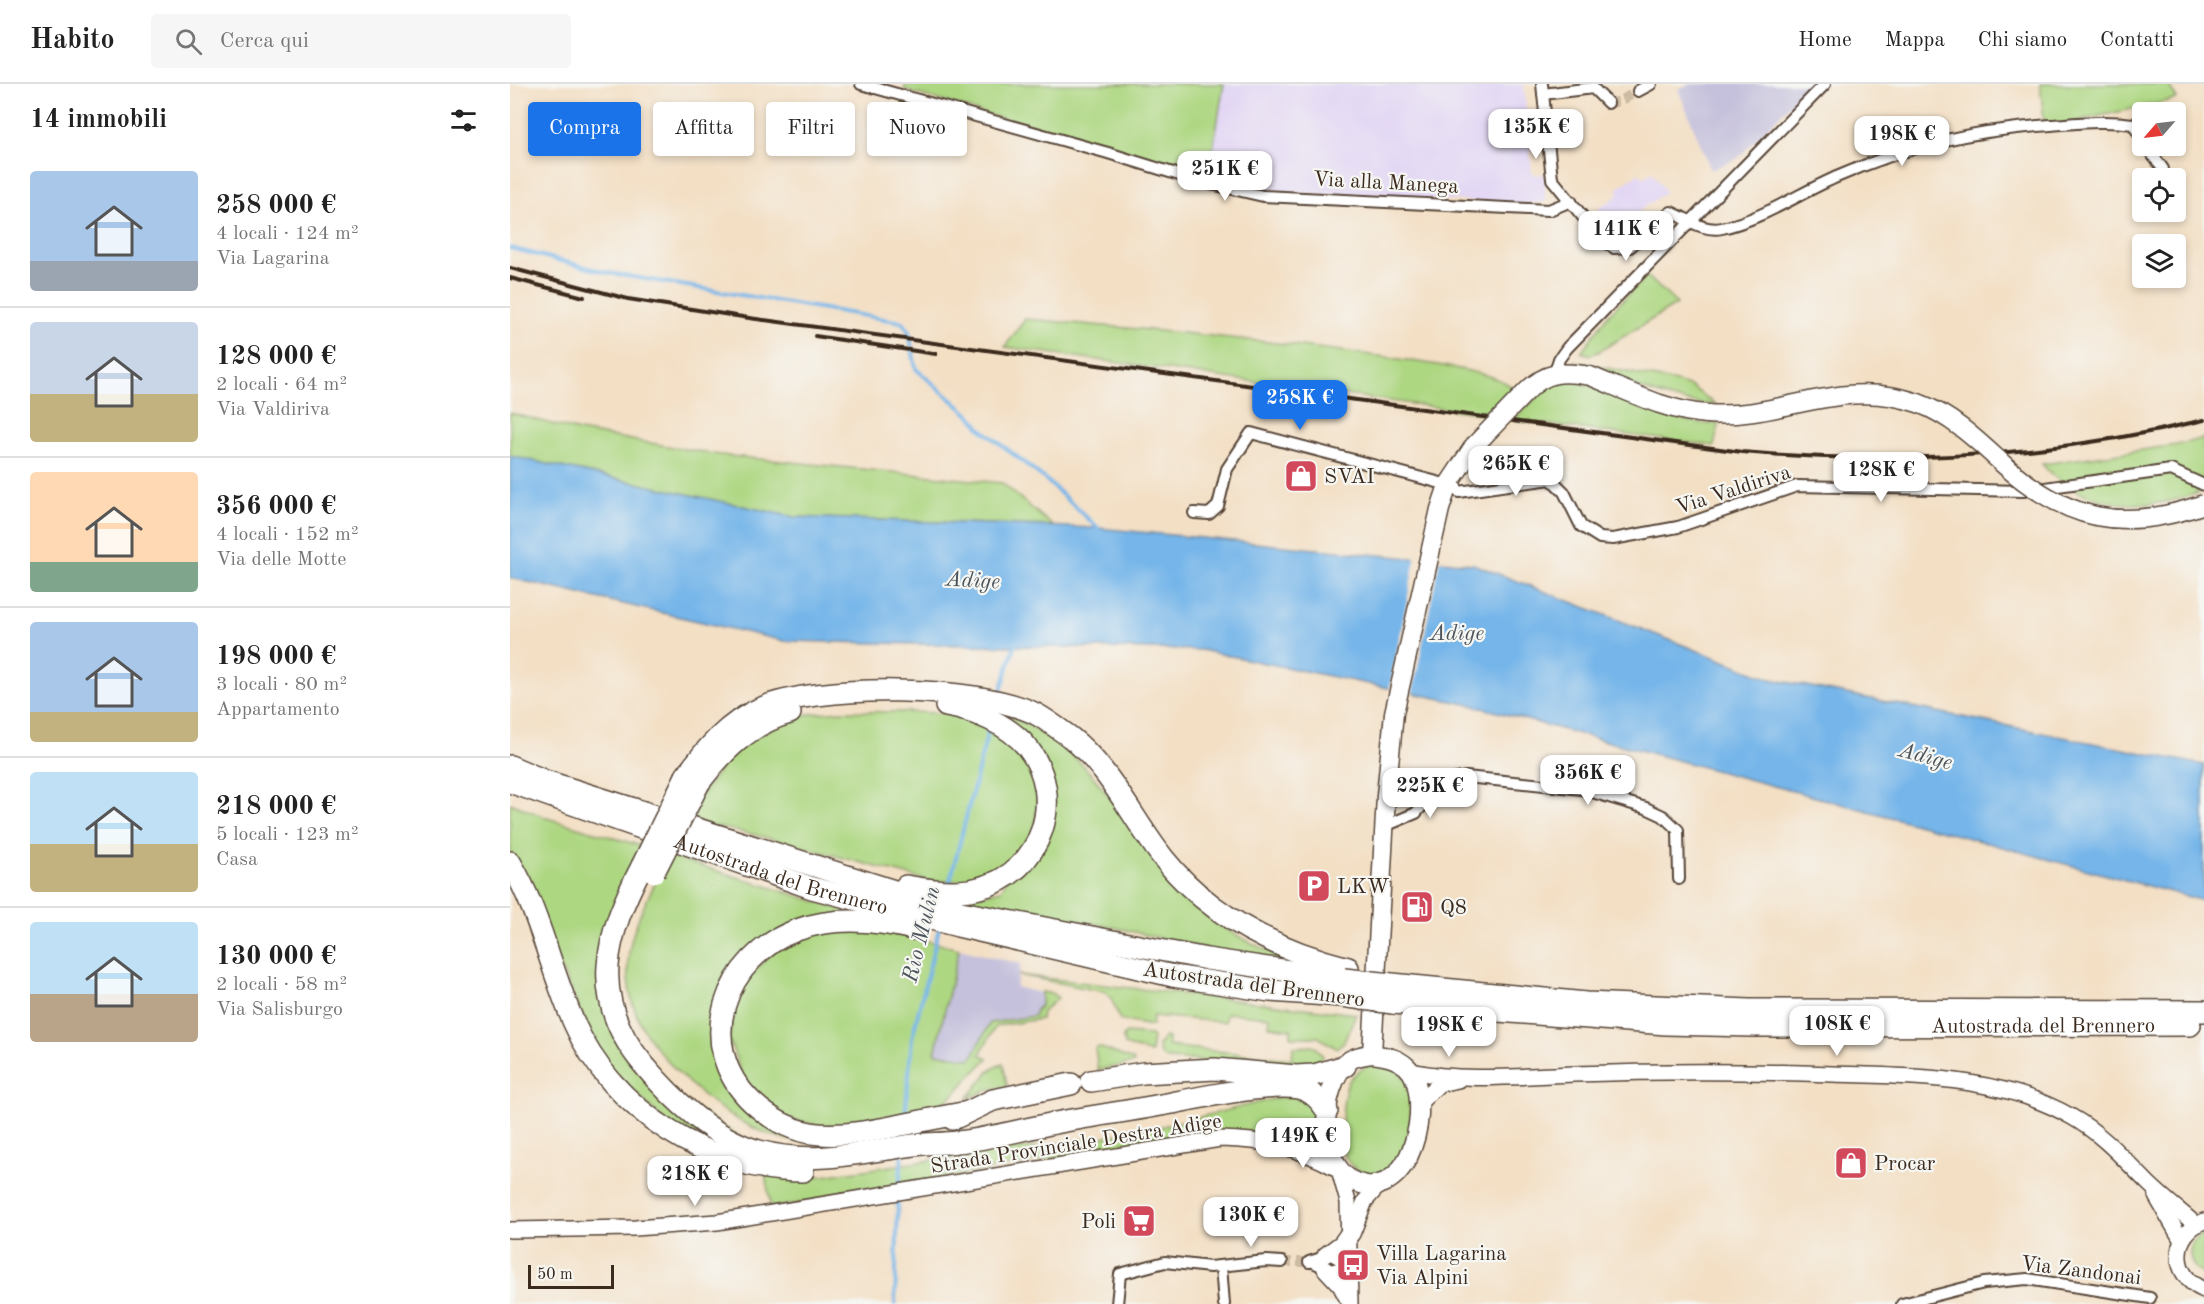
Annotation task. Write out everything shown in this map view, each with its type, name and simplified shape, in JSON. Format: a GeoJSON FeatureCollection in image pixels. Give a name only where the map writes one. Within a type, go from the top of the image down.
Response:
{"type":"FeatureCollection","features":[{"type":"Feature","properties":{"kind":"highway"},"geometry":{"type":"LineString","coordinates":[[885,1145],[828,1159],[803,1159],[756,1150],[725,1136],[706,1123],[651,1074],[624,1037],[612,1004],[607,977],[608,950],[614,927],[648,869],[711,744],[730,727],[758,710],[793,697],[884,691],[978,706],[1004,715],[1034,714],[1070,737],[1095,761],[1164,858],[1202,898],[1237,923],[1277,944],[1318,960],[1344,981],[1392,988]]}},
{"type":"Feature","properties":{"kind":"highway"},"geometry":{"type":"LineString","coordinates":[[1004,715],[1036,760],[1045,782],[1046,816],[1035,848],[1018,868],[987,886],[964,890],[926,910],[884,922],[822,923],[781,936],[758,951],[744,965],[732,983],[721,1021],[724,1049],[735,1081],[747,1097],[778,1123],[813,1133],[834,1134],[885,1145],[916,1158],[958,1142],[1199,1097],[1280,1087],[1300,1088],[1310,1092],[1328,1118]]}},
{"type":"Feature","properties":{"kind":"highway","name":"Autostrada del Brennero"},"geometry":{"type":"LineString","coordinates":[[510,766],[545,781],[783,857],[926,910],[958,926],[1173,976],[1270,991],[1344,981]]}},
{"type":"Feature","properties":{"kind":"highway","name":"Autostrada del Brennero"},"geometry":{"type":"LineString","coordinates":[[510,782],[812,888],[926,910]]}},
{"type":"Feature","properties":{"kind":"highway"},"geometry":{"type":"LineString","coordinates":[[510,862],[530,899],[580,1036],[605,1074],[638,1108],[665,1129],[693,1144],[733,1160],[759,1167],[820,1171],[885,1145],[939,1127],[993,1100],[1081,1082],[1143,1073],[1215,1069],[1296,1076],[1314,1075],[1345,1066]]}},
{"type":"Feature","properties":{"kind":"highway"},"geometry":{"type":"LineString","coordinates":[[926,910],[958,926]]}},
{"type":"Feature","properties":{"kind":"highway","name":"Autostrada del Brennero"},"geometry":{"type":"LineString","coordinates":[[958,926],[1654,1023],[1752,1026],[2204,1025]]}},
{"type":"Feature","properties":{"kind":"highway","name":"Autostrada del Brennero"},"geometry":{"type":"LineString","coordinates":[[1392,988],[1525,996],[1586,1003],[1749,1010],[2204,1011]]}},
{"type":"Feature","properties":{"kind":"main road"},"geometry":{"type":"LineString","coordinates":[[1372,1054],[1394,713],[1434,530],[1448,484],[1474,446],[1537,380],[1555,372],[1590,376],[1664,405],[1707,414],[1751,411],[1852,393],[1900,398],[1941,414],[2029,485],[2064,507],[2095,516],[2127,519],[2171,516],[2204,504]]}},
{"type":"Feature","properties":{"kind":"main road"},"geometry":{"type":"LineString","coordinates":[[1350,1304],[1348,1202],[1328,1147],[1328,1118],[1332,1089],[1345,1066],[1350,1060],[1372,1054],[1395,1059],[1411,1071],[1482,1077],[1617,1073],[1797,1072],[1934,1078],[1968,1083],[2034,1099],[2071,1117],[2102,1137],[2148,1183],[2199,1222],[2181,1239],[2178,1250],[2181,1271],[2187,1280],[2204,1290]]}},
{"type":"Feature","properties":{"kind":"main road"},"geometry":{"type":"LineString","coordinates":[[1338,1170],[1361,1184],[1381,1183],[1396,1176],[1411,1156],[1418,1104],[1411,1071]]}},
{"type":"Feature","properties":{"kind":"main road"},"geometry":{"type":"LineString","coordinates":[[1418,1104],[1439,1084],[1482,1077]]}},
{"type":"Feature","properties":{"kind":"main road","name":"Strada Provinciale Destra Adige"},"geometry":{"type":"LineString","coordinates":[[1281,1144],[1313,1137],[1328,1118]]}},
{"type":"Feature","properties":{"kind":"main road","name":"Strada Provinciale Destra Adige"},"geometry":{"type":"LineString","coordinates":[[510,1230],[634,1228],[717,1222],[1199,1141],[1252,1140],[1281,1144],[1311,1154],[1338,1170]]}},
{"type":"Feature","properties":{"kind":"main road"},"geometry":{"type":"LineString","coordinates":[[1350,1304],[1340,1285],[1318,1262],[1350,1235],[1365,1201],[1381,1183]]}},
{"type":"Feature","properties":{"kind":"main road"},"geometry":{"type":"LineString","coordinates":[[2148,1183],[2181,1239]]}},
{"type":"Feature","properties":{"kind":"street","name":"Via alla Manega"},"geometry":{"type":"LineString","coordinates":[[861,84],[890,88],[1202,182],[1263,196],[1549,210],[1570,201]]}},
{"type":"Feature","properties":{"kind":"street"},"geometry":{"type":"LineString","coordinates":[[1638,91],[1651,84]]}},
{"type":"Feature","properties":{"kind":"street"},"geometry":{"type":"LineString","coordinates":[[1555,372],[1559,359],[1567,348],[1825,84]]}},
{"type":"Feature","properties":{"kind":"street"},"geometry":{"type":"LineString","coordinates":[[1608,103],[1593,88],[1543,89],[1552,180],[1601,239],[1614,248],[1630,247],[1671,212],[1699,226],[1722,228],[1761,213],[1862,166],[1949,137],[2024,126],[2107,120],[2132,124]]}},
{"type":"Feature","properties":{"kind":"street"},"geometry":{"type":"LineString","coordinates":[[1194,513],[1209,514],[1218,506],[1227,469],[1251,433],[1448,484]]}},
{"type":"Feature","properties":{"kind":"street","name":"Via Valdiriva"},"geometry":{"type":"LineString","coordinates":[[1448,484],[1466,492],[1551,479],[1564,492],[1581,526],[1600,538],[1613,540],[1686,525],[1797,486],[2022,491],[2171,470],[2204,485]]}},
{"type":"Feature","properties":{"kind":"street"},"geometry":{"type":"LineString","coordinates":[[1385,826],[1416,813],[1438,787],[1459,778],[1569,786],[1646,808],[1663,816],[1678,830],[1679,879]]}},
{"type":"Feature","properties":{"kind":"street"},"geometry":{"type":"LineString","coordinates":[[1318,1262],[1337,1257],[1349,1265]]}},
{"type":"Feature","properties":{"kind":"street"},"geometry":{"type":"LineString","coordinates":[[1117,1304],[1119,1274],[1165,1262],[1221,1266],[1266,1261],[1282,1262]]}},
{"type":"Feature","properties":{"kind":"street"},"geometry":{"type":"LineString","coordinates":[[1221,1266],[1224,1304]]}},
{"type":"Feature","properties":{"kind":"street","name":"Via Zandonai"},"geometry":{"type":"LineString","coordinates":[[1902,1304],[1984,1283],[2027,1279],[2150,1298]]}},
{"type":"Feature","properties":{"kind":"shaded area"},"geometry":{"type":"Polygon","coordinates":[[[1224,84],[1524,84],[1532,174],[1545,175],[1545,202],[1527,204],[1285,192],[1208,179],[1224,84]]]}},
{"type":"Feature","properties":{"kind":"shaded area"},"geometry":{"type":"Polygon","coordinates":[[[1689,84],[1810,84],[1738,158],[1711,170],[1678,89],[1689,84]]]}},
{"type":"Feature","properties":{"kind":"shaded area"},"geometry":{"type":"Polygon","coordinates":[[[1652,172],[1666,192],[1639,211],[1644,220],[1618,238],[1598,209],[1620,194],[1617,189],[1639,173],[1643,178],[1652,172]]]}},
{"type":"Feature","properties":{"kind":"shaded area"},"geometry":{"type":"Polygon","coordinates":[[[959,949],[1021,964],[1016,987],[1040,993],[1041,1006],[1035,1016],[990,1023],[971,1059],[934,1053],[959,949]]]}},
{"type":"Feature","properties":{"kind":"green space"},"geometry":{"type":"Polygon","coordinates":[[[906,84],[1224,84],[1208,178],[967,108],[967,102],[945,102],[904,90],[906,84]]]}},
{"type":"Feature","properties":{"kind":"green space"},"geometry":{"type":"Polygon","coordinates":[[[2040,84],[2176,84],[2170,87],[2177,99],[2163,102],[2132,102],[2132,109],[2045,128],[2040,84]]]}},
{"type":"Feature","properties":{"kind":"green space"},"geometry":{"type":"Polygon","coordinates":[[[1647,276],[1677,304],[1598,352],[1591,355],[1581,352],[1609,314],[1647,276]]]}},
{"type":"Feature","properties":{"kind":"green space"},"geometry":{"type":"Polygon","coordinates":[[[1025,319],[1264,342],[1417,362],[1461,369],[1491,377],[1512,387],[1513,395],[1490,415],[1005,347],[1025,319]]]}},
{"type":"Feature","properties":{"kind":"green space"},"geometry":{"type":"Polygon","coordinates":[[[1573,361],[1676,382],[1692,387],[1716,405],[1698,404],[1661,395],[1573,361]]]}},
{"type":"Feature","properties":{"kind":"green space"},"geometry":{"type":"Polygon","coordinates":[[[1564,380],[1603,390],[1678,419],[1719,424],[1714,446],[1513,420],[1543,391],[1543,387],[1564,380]]]}},
{"type":"Feature","properties":{"kind":"green space"},"geometry":{"type":"Polygon","coordinates":[[[510,413],[579,431],[720,455],[1002,483],[1053,526],[794,517],[510,456],[510,413]]]}},
{"type":"Feature","properties":{"kind":"green space"},"geometry":{"type":"Polygon","coordinates":[[[2204,438],[2204,490],[2184,498],[2163,502],[2118,503],[2096,498],[2075,490],[2057,479],[2042,464],[2177,445],[2204,438]]]}},
{"type":"Feature","properties":{"kind":"green space"},"geometry":{"type":"Polygon","coordinates":[[[988,709],[1025,723],[1055,741],[1079,762],[1100,785],[1159,866],[1195,906],[1238,936],[1300,964],[1219,952],[1117,928],[961,899],[1001,890],[1053,792],[988,709]]]}},
{"type":"Feature","properties":{"kind":"green space"},"geometry":{"type":"Polygon","coordinates":[[[841,711],[953,713],[974,720],[1022,751],[1039,788],[1033,842],[992,879],[933,882],[769,838],[694,822],[693,806],[734,750],[780,723],[809,714],[841,711]]]}},
{"type":"Feature","properties":{"kind":"green space"},"geometry":{"type":"Polygon","coordinates":[[[510,803],[550,819],[642,846],[601,955],[641,1073],[783,1165],[671,1127],[603,1062],[510,854],[510,803]]]}},
{"type":"Feature","properties":{"kind":"green space"},"geometry":{"type":"Polygon","coordinates":[[[669,856],[860,915],[739,961],[726,1074],[818,1143],[799,1142],[764,1133],[718,1107],[689,1083],[664,1057],[653,1044],[636,1015],[628,981],[630,948],[643,908],[669,856]]]}},
{"type":"Feature","properties":{"kind":"green space"},"geometry":{"type":"Polygon","coordinates":[[[824,930],[889,931],[959,949],[935,1053],[971,1059],[990,1023],[1034,1016],[1041,1005],[1041,992],[1053,994],[1058,998],[1042,1012],[1041,1019],[996,1026],[980,1054],[988,1058],[949,1099],[928,1112],[826,1127],[785,1118],[744,1081],[729,1039],[738,988],[779,946],[824,930]]]}},
{"type":"Feature","properties":{"kind":"green space"},"geometry":{"type":"Polygon","coordinates":[[[1018,975],[1356,1014],[1344,1042],[1336,1048],[1318,1037],[1291,1037],[1291,1029],[1269,1026],[1270,1017],[1227,1013],[1225,1022],[1153,1016],[1152,1026],[1120,1020],[1111,998],[1105,992],[1018,975]]]}},
{"type":"Feature","properties":{"kind":"green space"},"geometry":{"type":"Polygon","coordinates":[[[1126,1033],[1151,1035],[1153,1037],[1151,1053],[1124,1045],[1123,1037],[1126,1033]]]}},
{"type":"Feature","properties":{"kind":"green space"},"geometry":{"type":"Polygon","coordinates":[[[1165,1037],[1168,1038],[1168,1046],[1291,1059],[1294,1047],[1315,1046],[1323,1056],[1315,1066],[1166,1059],[1160,1054],[1158,1046],[1165,1037]]]}},
{"type":"Feature","properties":{"kind":"green space"},"geometry":{"type":"Polygon","coordinates":[[[1099,1047],[1133,1060],[1134,1063],[1098,1070],[1095,1048],[1099,1047]]]}},
{"type":"Feature","properties":{"kind":"green space"},"geometry":{"type":"Polygon","coordinates":[[[1374,1062],[1389,1066],[1402,1075],[1408,1084],[1411,1101],[1410,1125],[1403,1157],[1397,1165],[1380,1176],[1362,1171],[1350,1164],[1344,1153],[1342,1132],[1343,1106],[1348,1084],[1356,1073],[1374,1062]]]}},
{"type":"Feature","properties":{"kind":"green space"},"geometry":{"type":"Polygon","coordinates":[[[1003,1063],[1007,1086],[987,1090],[967,1099],[989,1071],[1003,1063]]]}},
{"type":"Feature","properties":{"kind":"green space"},"geometry":{"type":"Polygon","coordinates":[[[1293,1094],[1303,1095],[1317,1113],[1314,1126],[1307,1134],[1227,1133],[1182,1136],[771,1208],[765,1173],[823,1176],[1000,1150],[1040,1147],[1151,1129],[1293,1094]]]}},
{"type":"Feature","properties":{"kind":"green space"},"geometry":{"type":"Polygon","coordinates":[[[2204,1233],[2204,1275],[2194,1265],[2190,1254],[2193,1242],[2204,1233]]]}},
{"type":"Feature","properties":{"kind":"water","name":"Adige"},"geometry":{"type":"Polygon","coordinates":[[[510,456],[794,517],[1098,528],[1473,564],[1771,679],[2204,765],[2204,901],[1471,705],[1201,650],[784,641],[510,578],[510,456]]]}},
{"type":"Feature","properties":{"kind":"pier"},"geometry":{"type":"Polygon","coordinates":[[[1416,555],[1440,558],[1412,696],[1389,692],[1416,555]]]}},
{"type":"Feature","properties":{"kind":"waterway"},"geometry":{"type":"LineString","coordinates":[[510,248],[609,273],[902,322],[909,332],[916,369],[974,419],[980,428],[1045,479],[1098,528]]}},
{"type":"Feature","properties":{"kind":"waterway","name":"Rio Mulin"},"geometry":{"type":"LineString","coordinates":[[1000,694],[1016,641]]}},
{"type":"Feature","properties":{"kind":"waterway","name":"Rio Mulin"},"geometry":{"type":"LineString","coordinates":[[949,885],[989,727]]}},
{"type":"Feature","properties":{"kind":"waterway","name":"Rio Mulin"},"geometry":{"type":"LineString","coordinates":[[905,1118],[912,1038],[939,928]]}},
{"type":"Feature","properties":{"kind":"waterway","name":"Rio Mulin"},"geometry":{"type":"LineString","coordinates":[[899,1189],[902,1155]]}},
{"type":"Feature","properties":{"kind":"waterway","name":"Rio Mulin"},"geometry":{"type":"LineString","coordinates":[[895,1304],[898,1197]]}},
{"type":"Feature","properties":{"kind":"tunnel"},"geometry":{"type":"LineString","coordinates":[[1608,103],[1618,102],[1638,91]]}},
{"type":"Feature","properties":{"kind":"tunnel"},"geometry":{"type":"LineString","coordinates":[[1282,1262],[1309,1262]]}},
{"type":"Feature","properties":{"kind":"railway"},"geometry":{"type":"LineString","coordinates":[[510,268],[628,299],[749,318],[1742,452],[1859,458],[1974,455],[2090,442],[2147,433],[2204,420]]}},
{"type":"Feature","properties":{"kind":"railway"},"geometry":{"type":"LineString","coordinates":[[510,278],[584,297]]}},
{"type":"Feature","properties":{"kind":"railway"},"geometry":{"type":"LineString","coordinates":[[815,336],[936,354]]}},
{"type":"Feature","properties":{"kind":"place","name":"SVAI"},"geometry":{"type":"Point","coordinates":[1301,476]}},
{"type":"Feature","properties":{"kind":"place","name":"LKW"},"geometry":{"type":"Point","coordinates":[1314,886]}},
{"type":"Feature","properties":{"kind":"place","name":"Q8"},"geometry":{"type":"Point","coordinates":[1417,907]}},
{"type":"Feature","properties":{"kind":"place","name":"Procar"},"geometry":{"type":"Point","coordinates":[1851,1163]}},
{"type":"Feature","properties":{"kind":"place","name":"Poli"},"geometry":{"type":"Point","coordinates":[1139,1221]}},
{"type":"Feature","properties":{"kind":"place","name":"Villa Lagarina Via Alpini"},"geometry":{"type":"Point","coordinates":[1353,1265]}}]}
